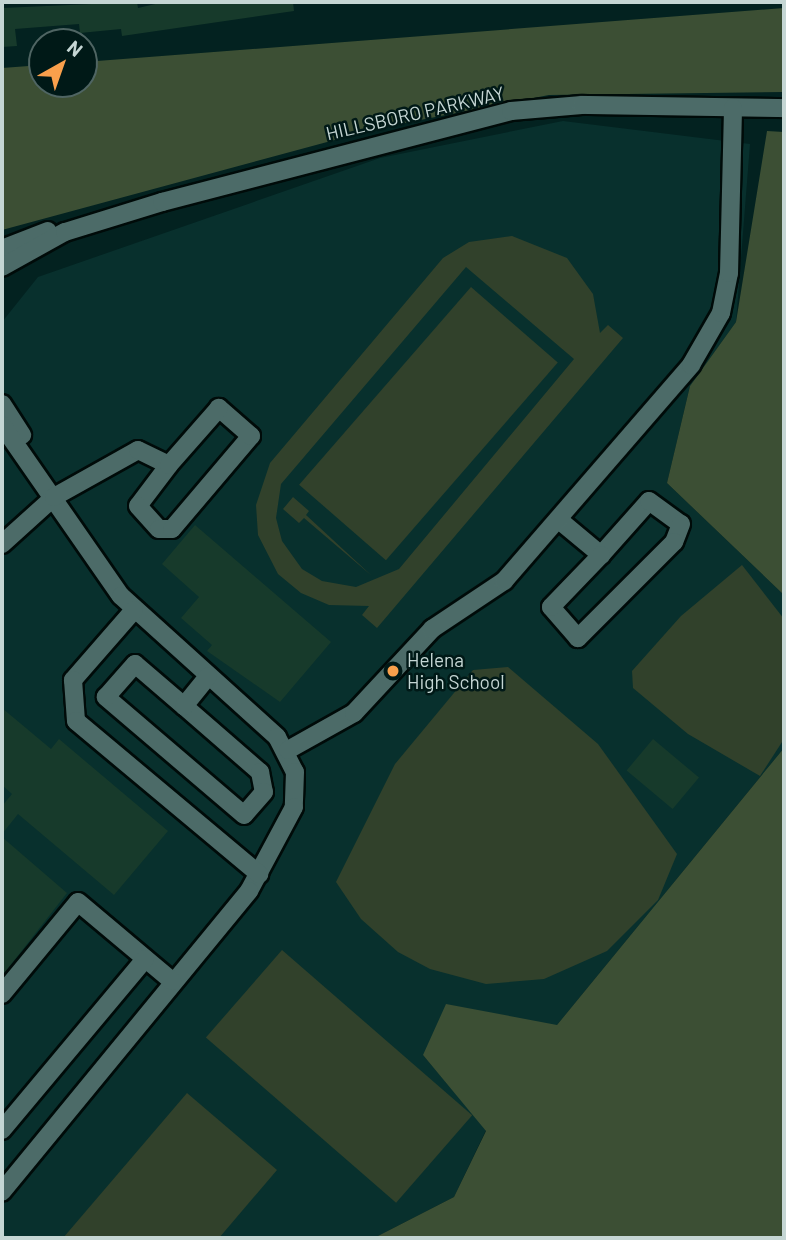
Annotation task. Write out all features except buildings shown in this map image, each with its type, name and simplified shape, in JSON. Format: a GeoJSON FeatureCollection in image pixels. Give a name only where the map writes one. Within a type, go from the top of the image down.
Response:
{"type":"FeatureCollection","features":[{"type":"Feature","properties":{"kind":"street","name":"HILLSBORO PARKWAY"},"geometry":{"type":"LineString","coordinates":[[2,267],[65,232],[281,166],[511,111],[582,105],[784,108]]}},
{"type":"Feature","properties":{"kind":"street"},"geometry":{"type":"LineString","coordinates":[[288,750],[354,713],[432,629],[504,581],[659,409],[721,313],[729,273],[733,108]]}},
{"type":"Feature","properties":{"kind":"street","name":"HILLSBORO PARKWAY"},"geometry":{"type":"LineString","coordinates":[[2,249],[46,231],[65,232]]}},
{"type":"Feature","properties":{"kind":"street"},"geometry":{"type":"LineString","coordinates":[[2,404],[46,472],[50,490]]}},
{"type":"Feature","properties":{"kind":"street"},"geometry":{"type":"LineString","coordinates":[[219,408],[251,436],[165,531],[138,506],[169,465],[219,408]]}},
{"type":"Feature","properties":{"kind":"street"},"geometry":{"type":"LineString","coordinates":[[2,425],[134,610],[288,750],[294,807],[259,874],[2,1192]]}},
{"type":"Feature","properties":{"kind":"street"},"geometry":{"type":"LineString","coordinates":[[2,544],[50,490],[138,450],[169,465]]}},
{"type":"Feature","properties":{"kind":"street"},"geometry":{"type":"LineString","coordinates":[[649,501],[681,524],[674,542],[578,638],[551,607],[601,555],[649,501]]}},
{"type":"Feature","properties":{"kind":"street"},"geometry":{"type":"LineString","coordinates":[[559,520],[601,555]]}},
{"type":"Feature","properties":{"kind":"street"},"geometry":{"type":"LineString","coordinates":[[134,610],[79,670],[70,691],[76,720],[259,874]]}},
{"type":"Feature","properties":{"kind":"street"},"geometry":{"type":"LineString","coordinates":[[135,664],[184,706],[260,772],[264,792],[244,815],[106,697],[135,664]]}},
{"type":"Feature","properties":{"kind":"street"},"geometry":{"type":"LineString","coordinates":[[184,706],[208,676]]}},
{"type":"Feature","properties":{"kind":"street"},"geometry":{"type":"LineString","coordinates":[[2,994],[78,902],[172,981]]}},
{"type":"Feature","properties":{"kind":"street"},"geometry":{"type":"LineString","coordinates":[[2,1130],[145,959]]}},
{"type":"Feature","properties":{"kind":"shaded area"},"geometry":{"type":"Polygon","coordinates":[[[784,8],[784,92],[549,95],[379,128],[2,230],[2,68],[28,66],[28,98],[98,98],[98,61],[784,8]]]}},
{"type":"Feature","properties":{"kind":"shaded area","name":"Helena High School"},"geometry":{"type":"Polygon","coordinates":[[[563,121],[750,144],[736,322],[690,386],[667,483],[784,595],[784,748],[557,1025],[423,1055],[486,1130],[454,1197],[374,1238],[2,1238],[2,322],[38,277],[380,158],[563,121]]]}},
{"type":"Feature","properties":{"kind":"shaded area"},"geometry":{"type":"Polygon","coordinates":[[[767,131],[784,132],[784,595],[667,483],[690,386],[736,322],[767,131]]]}},
{"type":"Feature","properties":{"kind":"shaded area"},"geometry":{"type":"Polygon","coordinates":[[[512,236],[567,258],[593,294],[600,333],[608,325],[623,338],[377,628],[362,615],[369,606],[329,605],[301,593],[278,574],[258,535],[256,505],[270,463],[443,258],[469,242],[512,236]],[[466,267],[281,484],[276,518],[282,541],[302,569],[322,581],[356,587],[399,569],[574,359],[466,267]]]}},
{"type":"Feature","properties":{"kind":"shaded area"},"geometry":{"type":"Polygon","coordinates":[[[471,287],[558,362],[386,560],[299,485],[471,287]]]}},
{"type":"Feature","properties":{"kind":"shaded area"},"geometry":{"type":"Polygon","coordinates":[[[293,497],[309,511],[306,515],[372,576],[304,518],[299,523],[283,509],[293,497]]]}},
{"type":"Feature","properties":{"kind":"shaded area"},"geometry":{"type":"Polygon","coordinates":[[[742,565],[784,619],[784,739],[760,776],[688,734],[633,688],[632,671],[681,616],[742,565]]]}},
{"type":"Feature","properties":{"kind":"shaded area"},"geometry":{"type":"Polygon","coordinates":[[[508,667],[598,744],[677,854],[658,900],[607,951],[544,979],[486,984],[430,969],[398,952],[361,919],[336,882],[395,764],[473,670],[508,667]]]}},
{"type":"Feature","properties":{"kind":"shaded area"},"geometry":{"type":"Polygon","coordinates":[[[784,748],[784,1238],[374,1238],[454,1197],[486,1131],[423,1055],[446,1004],[557,1025],[784,748]]]}},
{"type":"Feature","properties":{"kind":"shaded area"},"geometry":{"type":"Polygon","coordinates":[[[282,950],[472,1115],[396,1203],[206,1038],[282,950]]]}},
{"type":"Feature","properties":{"kind":"shaded area"},"geometry":{"type":"Polygon","coordinates":[[[187,1093],[277,1170],[219,1238],[63,1238],[187,1093]]]}},
{"type":"Feature","properties":{"kind":"place","name":"Helena High School"},"geometry":{"type":"Point","coordinates":[393,671]}}]}
